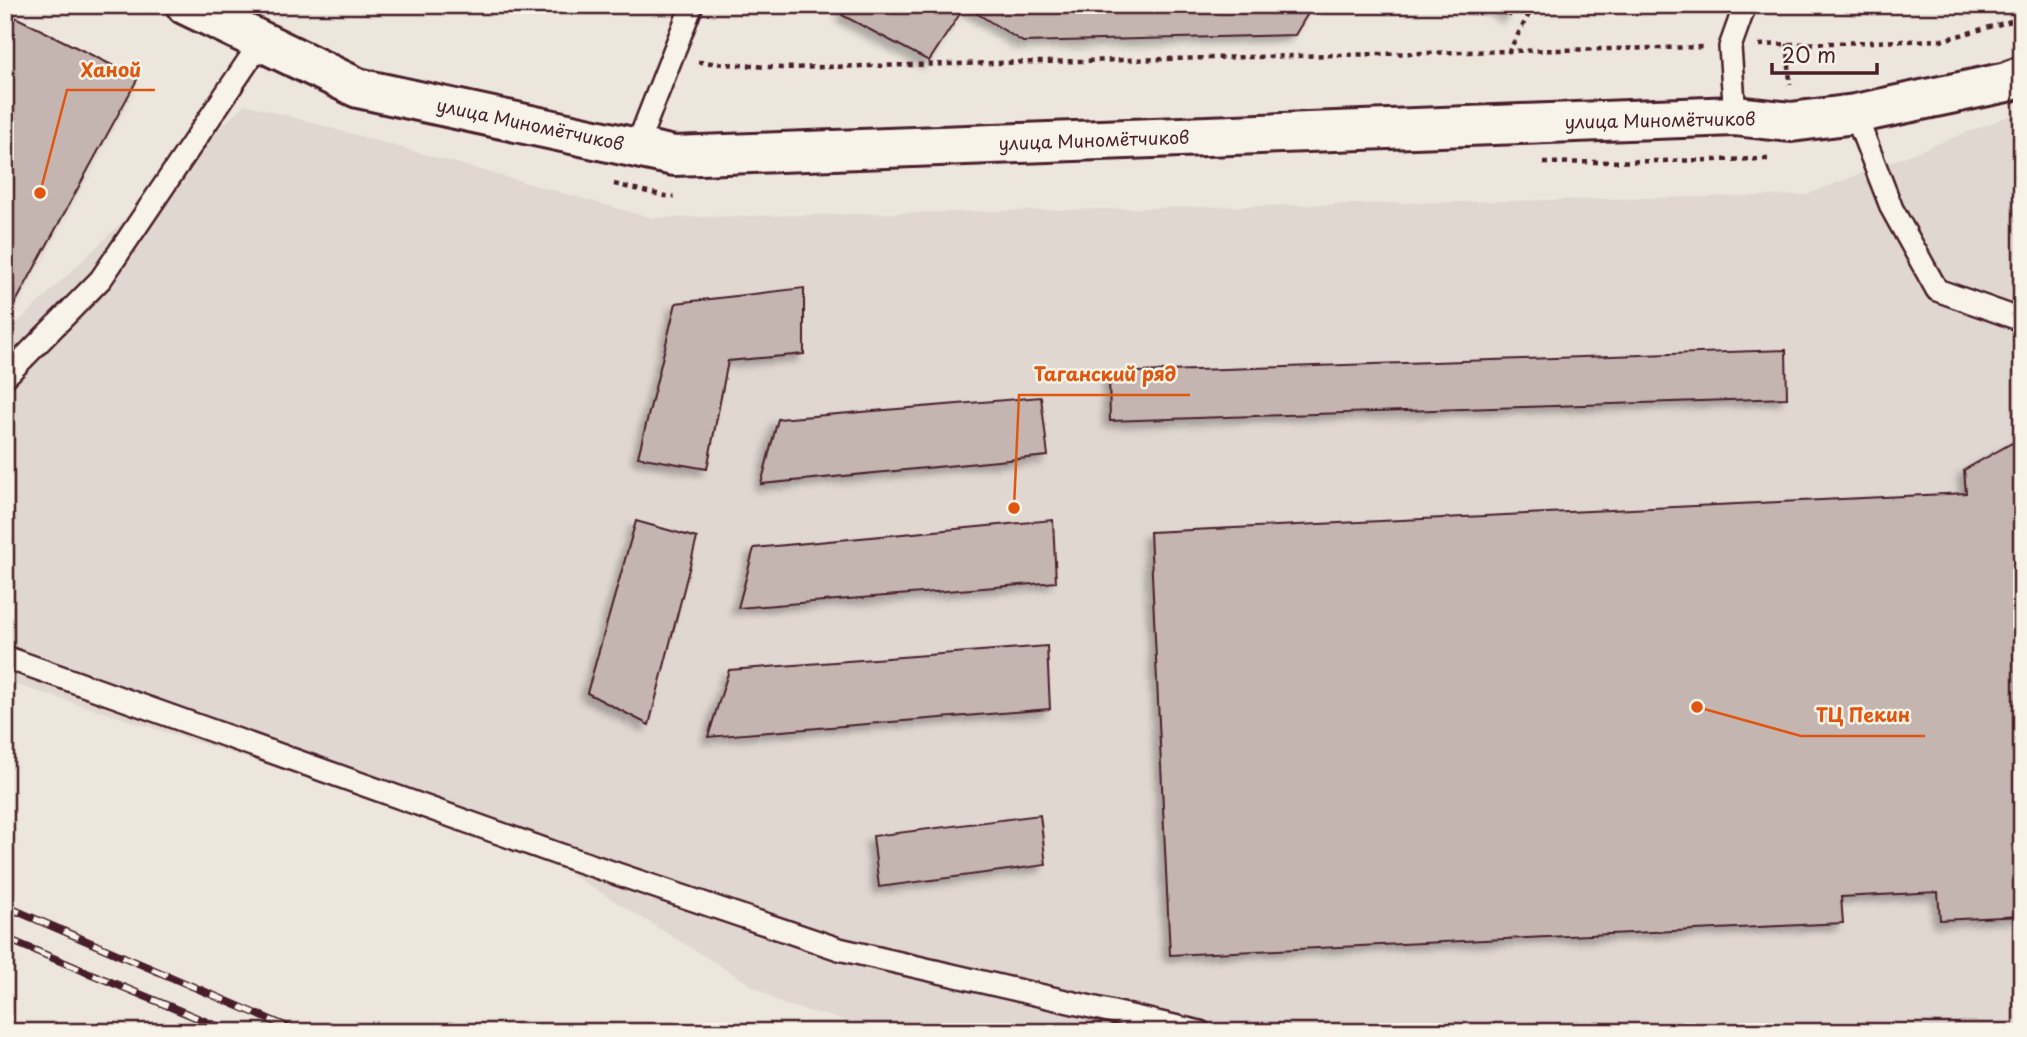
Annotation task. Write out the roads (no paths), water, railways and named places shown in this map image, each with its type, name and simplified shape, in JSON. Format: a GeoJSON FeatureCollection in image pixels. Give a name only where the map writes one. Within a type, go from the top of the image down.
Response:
{"type":"FeatureCollection","features":[{"type":"Feature","properties":{"kind":"street","name":"улица Миномётчиков"},"geometry":{"type":"LineString","coordinates":[[186,5],[358,88],[674,156],[1735,116],[1791,122],[1855,114],[2007,82],[2022,76]]}},
{"type":"Feature","properties":{"kind":"lane"},"geometry":{"type":"LineString","coordinates":[[636,148],[692,5]]}},
{"type":"Feature","properties":{"kind":"lane"},"geometry":{"type":"LineString","coordinates":[[1735,116],[1730,47],[1745,5]]}},
{"type":"Feature","properties":{"kind":"lane"},"geometry":{"type":"LineString","coordinates":[[5,377],[101,279],[261,42]]}},
{"type":"Feature","properties":{"kind":"lane"},"geometry":{"type":"LineString","coordinates":[[1855,114],[1892,209],[1937,290],[2015,318],[2022,312]]}},
{"type":"Feature","properties":{"kind":"lane"},"geometry":{"type":"LineString","coordinates":[[5,657],[558,854],[839,949],[1200,1032]]}},
{"type":"Feature","properties":{"kind":"railway"},"geometry":{"type":"LineString","coordinates":[[5,906],[299,1032]]}},
{"type":"Feature","properties":{"kind":"railway"},"geometry":{"type":"LineString","coordinates":[[5,938],[231,1032]]}},
{"type":"Feature","properties":{"kind":"place","name":"Ханой"},"geometry":{"type":"Point","coordinates":[40,193]}},
{"type":"Feature","properties":{"kind":"place","name":"Таганский ряд"},"geometry":{"type":"Point","coordinates":[1014,508]}},
{"type":"Feature","properties":{"kind":"place","name":"ТЦ Пекин"},"geometry":{"type":"Point","coordinates":[1697,707]}}]}
